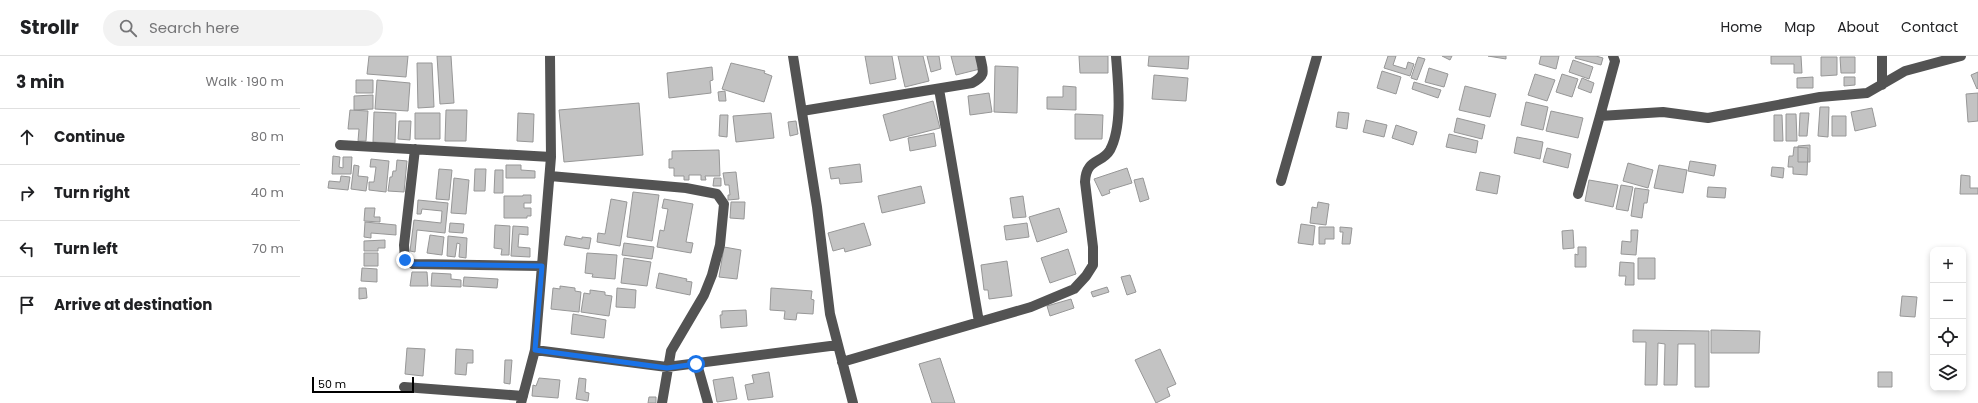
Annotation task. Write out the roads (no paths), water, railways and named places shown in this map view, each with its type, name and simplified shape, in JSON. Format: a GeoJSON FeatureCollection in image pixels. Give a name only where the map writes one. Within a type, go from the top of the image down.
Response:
{"type":"FeatureCollection","features":[{"type":"Feature","properties":{"kind":"street"},"geometry":{"type":"LineString","coordinates":[[404,387],[522,399],[535,350],[550,176],[550,56]]}},
{"type":"Feature","properties":{"kind":"street"},"geometry":{"type":"LineString","coordinates":[[793,56],[817,207],[830,314],[853,403]]}},
{"type":"Feature","properties":{"kind":"street"},"geometry":{"type":"LineString","coordinates":[[802,111],[972,83],[981,78],[984,73],[980,56]]}},
{"type":"Feature","properties":{"kind":"street"},"geometry":{"type":"LineString","coordinates":[[842,362],[1031,307],[1074,289],[1086,276],[1093,264],[1093,247],[1085,173],[1090,165],[1110,151],[1115,137],[1119,106],[1116,56]]}},
{"type":"Feature","properties":{"kind":"street"},"geometry":{"type":"LineString","coordinates":[[1281,181],[1317,56]]}},
{"type":"Feature","properties":{"kind":"street"},"geometry":{"type":"LineString","coordinates":[[1882,56],[1882,85]]}},
{"type":"Feature","properties":{"kind":"street"},"geometry":{"type":"LineString","coordinates":[[1600,116],[1663,112],[1708,118],[1820,97],[1867,93],[1905,72],[1961,56]]}},
{"type":"Feature","properties":{"kind":"street"},"geometry":{"type":"LineString","coordinates":[[1578,194],[1615,58]]}},
{"type":"Feature","properties":{"kind":"street"},"geometry":{"type":"LineString","coordinates":[[939,89],[979,322]]}},
{"type":"Feature","properties":{"kind":"street"},"geometry":{"type":"LineString","coordinates":[[340,145],[551,157]]}},
{"type":"Feature","properties":{"kind":"street"},"geometry":{"type":"LineString","coordinates":[[414,149],[404,245],[405,260],[413,264],[542,266]]}},
{"type":"Feature","properties":{"kind":"street"},"geometry":{"type":"LineString","coordinates":[[550,176],[686,188],[717,194],[724,204],[720,245],[712,275],[704,294],[671,351],[662,403]]}},
{"type":"Feature","properties":{"kind":"street"},"geometry":{"type":"LineString","coordinates":[[535,350],[667,368],[838,345]]}},
{"type":"Feature","properties":{"kind":"street"},"geometry":{"type":"LineString","coordinates":[[696,364],[708,403]]}}]}
